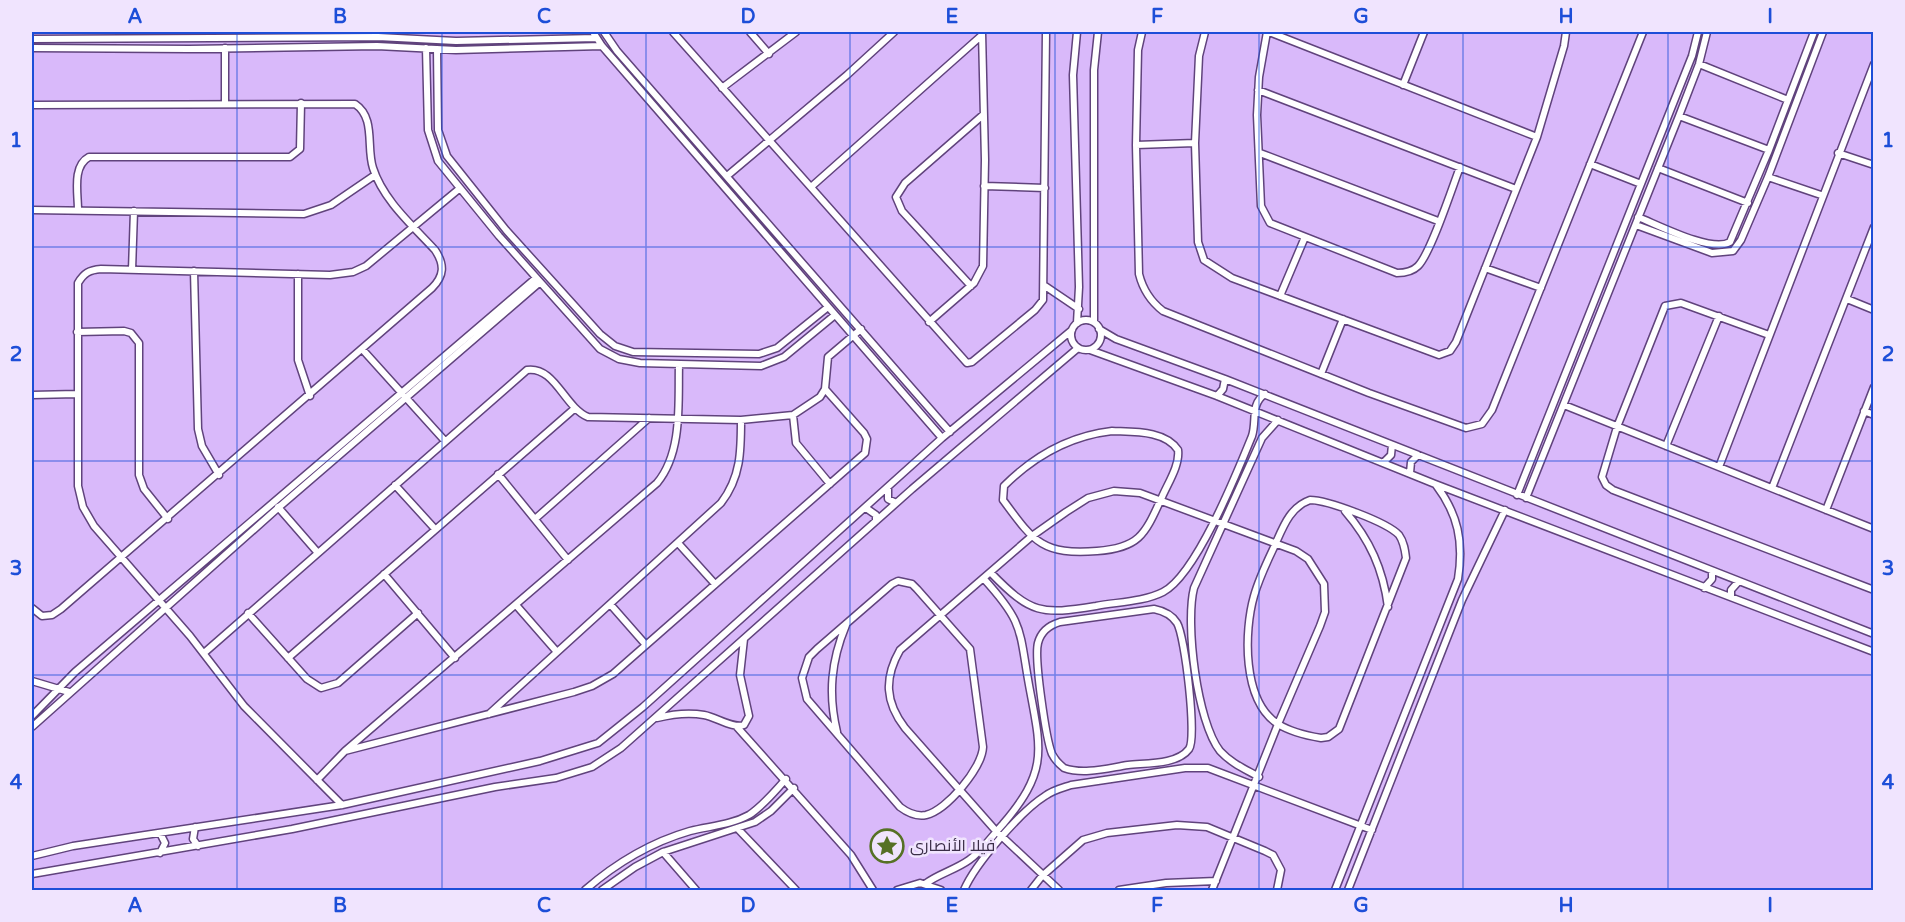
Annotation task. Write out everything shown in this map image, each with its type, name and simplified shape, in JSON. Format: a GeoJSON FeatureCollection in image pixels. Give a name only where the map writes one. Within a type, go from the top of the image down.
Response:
{"type":"FeatureCollection","features":[{"type":"Feature","properties":{"kind":"street"},"geometry":{"type":"LineString","coordinates":[[138,32],[138,40]]}},
{"type":"Feature","properties":{"kind":"street"},"geometry":{"type":"LineString","coordinates":[[486,32],[487,40]]}},
{"type":"Feature","properties":{"kind":"street"},"geometry":{"type":"LineString","coordinates":[[604,32],[644,81],[950,432]]}},
{"type":"Feature","properties":{"kind":"street"},"geometry":{"type":"LineString","coordinates":[[673,32],[964,362],[970,363],[1035,310],[1043,300],[1045,286],[1044,46],[1046,32]]}},
{"type":"Feature","properties":{"kind":"street"},"geometry":{"type":"LineString","coordinates":[[750,32],[769,54]]}},
{"type":"Feature","properties":{"kind":"street"},"geometry":{"type":"LineString","coordinates":[[722,88],[796,32]]}},
{"type":"Feature","properties":{"kind":"street"},"geometry":{"type":"LineString","coordinates":[[727,176],[894,32]]}},
{"type":"Feature","properties":{"kind":"street"},"geometry":{"type":"LineString","coordinates":[[32,856],[73,846],[342,805],[493,772],[584,748],[613,734],[942,438],[1072,330],[1077,323],[1079,309],[1073,75],[1077,32]]}},
{"type":"Feature","properties":{"kind":"street"},"geometry":{"type":"LineString","coordinates":[[1094,322],[1094,70],[1098,32]]}},
{"type":"Feature","properties":{"kind":"street"},"geometry":{"type":"LineString","coordinates":[[1142,32],[1138,50],[1136,145],[1138,274],[1150,300],[1163,311],[1458,427],[1475,427],[1482,424],[1492,410],[1642,32]]}},
{"type":"Feature","properties":{"kind":"street"},"geometry":{"type":"LineString","coordinates":[[1205,32],[1199,56],[1195,143],[1198,242],[1204,260],[1225,275],[1439,355],[1450,351],[1537,138],[1566,32]]}},
{"type":"Feature","properties":{"kind":"street"},"geometry":{"type":"LineString","coordinates":[[1460,167],[1420,264],[1405,273],[1397,273],[1270,223],[1265,218],[1262,206],[1258,90],[1268,32],[1537,138]]}},
{"type":"Feature","properties":{"kind":"street"},"geometry":{"type":"LineString","coordinates":[[1403,85],[1424,32]]}},
{"type":"Feature","properties":{"kind":"street"},"geometry":{"type":"LineString","coordinates":[[1517,495],[1692,56],[1698,32]]}},
{"type":"Feature","properties":{"kind":"street"},"geometry":{"type":"LineString","coordinates":[[1526,498],[1679,116],[1699,64],[1707,32]]}},
{"type":"Feature","properties":{"kind":"street"},"geometry":{"type":"LineString","coordinates":[[1638,217],[1717,247],[1730,242],[1748,203],[1814,32]]}},
{"type":"Feature","properties":{"kind":"street"},"geometry":{"type":"LineString","coordinates":[[1636,225],[1712,253],[1729,253],[1741,240],[1768,177],[1823,32]]}},
{"type":"Feature","properties":{"kind":"street"},"geometry":{"type":"LineString","coordinates":[[811,187],[981,34]]}},
{"type":"Feature","properties":{"kind":"street"},"geometry":{"type":"LineString","coordinates":[[929,322],[971,286],[983,266],[981,34]]}},
{"type":"Feature","properties":{"kind":"street"},"geometry":{"type":"LineString","coordinates":[[32,39],[189,40],[378,37],[456,41],[563,39],[595,35],[602,46],[942,438]]}},
{"type":"Feature","properties":{"kind":"street"},"geometry":{"type":"LineString","coordinates":[[563,39],[563,47]]}},
{"type":"Feature","properties":{"kind":"street"},"geometry":{"type":"LineString","coordinates":[[189,40],[189,49]]}},
{"type":"Feature","properties":{"kind":"street"},"geometry":{"type":"LineString","coordinates":[[456,41],[456,50]]}},
{"type":"Feature","properties":{"kind":"street"},"geometry":{"type":"LineString","coordinates":[[32,48],[189,49],[377,46],[456,50],[602,46]]}},
{"type":"Feature","properties":{"kind":"street"},"geometry":{"type":"LineString","coordinates":[[225,48],[225,105]]}},
{"type":"Feature","properties":{"kind":"street"},"geometry":{"type":"LineString","coordinates":[[426,48],[430,141],[438,160],[459,189],[537,280],[592,342],[609,355],[631,362],[749,366],[773,363],[835,315]]}},
{"type":"Feature","properties":{"kind":"street"},"geometry":{"type":"LineString","coordinates":[[437,49],[438,130],[442,148],[452,164],[506,230],[600,334],[615,346],[633,352],[759,354],[777,348],[828,307]]}},
{"type":"Feature","properties":{"kind":"street"},"geometry":{"type":"LineString","coordinates":[[1699,64],[1788,100]]}},
{"type":"Feature","properties":{"kind":"street"},"geometry":{"type":"LineString","coordinates":[[1719,467],[1821,195],[1874,64]]}},
{"type":"Feature","properties":{"kind":"street"},"geometry":{"type":"LineString","coordinates":[[638,87],[644,81]]}},
{"type":"Feature","properties":{"kind":"street"},"geometry":{"type":"LineString","coordinates":[[1258,90],[1516,189]]}},
{"type":"Feature","properties":{"kind":"street"},"geometry":{"type":"LineString","coordinates":[[78,210],[78,171],[84,160],[89,157],[290,157],[300,149],[301,103]]}},
{"type":"Feature","properties":{"kind":"street"},"geometry":{"type":"LineString","coordinates":[[32,105],[355,104],[363,109],[368,117],[370,160],[375,175],[389,198],[441,259],[443,270],[439,280],[309,396],[168,519],[52,615],[42,616],[32,608]]}},
{"type":"Feature","properties":{"kind":"street"},"geometry":{"type":"LineString","coordinates":[[971,286],[902,211],[896,196],[905,183],[983,115]]}},
{"type":"Feature","properties":{"kind":"street"},"geometry":{"type":"LineString","coordinates":[[1679,116],[1769,150]]}},
{"type":"Feature","properties":{"kind":"street"},"geometry":{"type":"LineString","coordinates":[[1136,145],[1195,143]]}},
{"type":"Feature","properties":{"kind":"street"},"geometry":{"type":"LineString","coordinates":[[1260,153],[1438,221]]}},
{"type":"Feature","properties":{"kind":"street"},"geometry":{"type":"LineString","coordinates":[[1838,153],[1874,165]]}},
{"type":"Feature","properties":{"kind":"street"},"geometry":{"type":"LineString","coordinates":[[1590,164],[1641,184]]}},
{"type":"Feature","properties":{"kind":"street"},"geometry":{"type":"LineString","coordinates":[[1658,168],[1748,203]]}},
{"type":"Feature","properties":{"kind":"street"},"geometry":{"type":"LineString","coordinates":[[32,210],[304,214],[331,205],[375,175]]}},
{"type":"Feature","properties":{"kind":"street"},"geometry":{"type":"LineString","coordinates":[[1768,177],[1821,195]]}},
{"type":"Feature","properties":{"kind":"street"},"geometry":{"type":"LineString","coordinates":[[984,186],[1045,188]]}},
{"type":"Feature","properties":{"kind":"street"},"geometry":{"type":"LineString","coordinates":[[342,805],[244,706],[204,653],[94,526],[80,498],[78,486],[78,283],[83,274],[91,269],[298,274],[342,274],[360,270],[459,189]]}},
{"type":"Feature","properties":{"kind":"street"},"geometry":{"type":"LineString","coordinates":[[132,270],[134,211]]}},
{"type":"Feature","properties":{"kind":"street"},"geometry":{"type":"LineString","coordinates":[[1772,488],[1874,227]]}},
{"type":"Feature","properties":{"kind":"street"},"geometry":{"type":"LineString","coordinates":[[499,236],[506,230]]}},
{"type":"Feature","properties":{"kind":"street"},"geometry":{"type":"LineString","coordinates":[[1280,296],[1305,237]]}},
{"type":"Feature","properties":{"kind":"street"},"geometry":{"type":"LineString","coordinates":[[1610,261],[1620,265]]}},
{"type":"Feature","properties":{"kind":"street"},"geometry":{"type":"LineString","coordinates":[[1485,268],[1541,288]]}},
{"type":"Feature","properties":{"kind":"street"},"geometry":{"type":"LineString","coordinates":[[194,271],[198,429],[202,446],[219,475]]}},
{"type":"Feature","properties":{"kind":"street"},"geometry":{"type":"LineString","coordinates":[[298,274],[298,360],[309,396]]}},
{"type":"Feature","properties":{"kind":"street"},"geometry":{"type":"LineString","coordinates":[[32,727],[537,280]]}},
{"type":"Feature","properties":{"kind":"street"},"geometry":{"type":"LineString","coordinates":[[1045,286],[1079,309]]}},
{"type":"Feature","properties":{"kind":"street"},"geometry":{"type":"LineString","coordinates":[[1847,299],[1874,310]]}},
{"type":"Feature","properties":{"kind":"street"},"geometry":{"type":"LineString","coordinates":[[1769,335],[1676,302],[1661,310],[1617,427],[1602,477],[1606,485],[1874,590]]}},
{"type":"Feature","properties":{"kind":"street"},"geometry":{"type":"LineString","coordinates":[[1666,446],[1719,316]]}},
{"type":"Feature","properties":{"kind":"street"},"geometry":{"type":"LineString","coordinates":[[1077,323],[1085,320],[1094,322],[1100,329],[1116,339],[1265,394],[1874,634]]}},
{"type":"Feature","properties":{"kind":"street"},"geometry":{"type":"LineString","coordinates":[[1321,374],[1343,320]]}},
{"type":"Feature","properties":{"kind":"street"},"geometry":{"type":"LineString","coordinates":[[204,653],[527,370],[537,368],[544,372],[574,409],[588,417],[741,420],[793,415],[820,397],[825,389],[828,357],[861,328]]}},
{"type":"Feature","properties":{"kind":"street"},"geometry":{"type":"LineString","coordinates":[[1090,350],[1100,341],[1100,329]]}},
{"type":"Feature","properties":{"kind":"street"},"geometry":{"type":"LineString","coordinates":[[1072,330],[1071,338],[1078,348],[1090,350],[1217,396],[1435,484],[1874,652]]}},
{"type":"Feature","properties":{"kind":"street"},"geometry":{"type":"LineString","coordinates":[[77,332],[124,331],[131,333],[140,343],[139,475],[144,489],[168,519]]}},
{"type":"Feature","properties":{"kind":"street"},"geometry":{"type":"LineString","coordinates":[[32,874],[362,816],[555,778],[592,767],[621,748],[876,520],[1078,348]]}},
{"type":"Feature","properties":{"kind":"street"},"geometry":{"type":"LineString","coordinates":[[362,349],[445,441]]}},
{"type":"Feature","properties":{"kind":"street"},"geometry":{"type":"LineString","coordinates":[[631,362],[633,352]]}},
{"type":"Feature","properties":{"kind":"street"},"geometry":{"type":"LineString","coordinates":[[317,780],[345,751],[456,658],[664,474],[671,457],[678,419],[679,364]]}},
{"type":"Feature","properties":{"kind":"street"},"geometry":{"type":"LineString","coordinates":[[1217,396],[1224,389],[1225,379]]}},
{"type":"Feature","properties":{"kind":"street"},"geometry":{"type":"LineString","coordinates":[[1826,510],[1874,387]]}},
{"type":"Feature","properties":{"kind":"street"},"geometry":{"type":"LineString","coordinates":[[345,751],[487,716],[592,686],[613,674],[861,458],[867,446],[864,433],[825,389]]}},
{"type":"Feature","properties":{"kind":"street"},"geometry":{"type":"LineString","coordinates":[[32,395],[77,394]]}},
{"type":"Feature","properties":{"kind":"street"},"geometry":{"type":"LineString","coordinates":[[991,573],[1021,602],[1039,609],[1058,612],[1152,596],[1163,592],[1182,578],[1213,520],[1252,435],[1258,401],[1265,394]]}},
{"type":"Feature","properties":{"kind":"street"},"geometry":{"type":"LineString","coordinates":[[39,720],[32,713],[57,690],[404,396]]}},
{"type":"Feature","properties":{"kind":"street"},"geometry":{"type":"LineString","coordinates":[[1564,405],[1874,529]]}},
{"type":"Feature","properties":{"kind":"street"},"geometry":{"type":"LineString","coordinates":[[288,658],[574,409]]}},
{"type":"Feature","properties":{"kind":"street"},"geometry":{"type":"LineString","coordinates":[[1864,411],[1874,415]]}},
{"type":"Feature","properties":{"kind":"street"},"geometry":{"type":"LineString","coordinates":[[793,415],[796,443],[830,484]]}},
{"type":"Feature","properties":{"kind":"street"},"geometry":{"type":"LineString","coordinates":[[535,519],[649,418]]}},
{"type":"Feature","properties":{"kind":"street"},"geometry":{"type":"LineString","coordinates":[[487,716],[721,503],[733,486],[739,466],[741,420]]}},
{"type":"Feature","properties":{"kind":"street"},"geometry":{"type":"LineString","coordinates":[[1259,777],[1228,759],[1214,741],[1205,721],[1190,620],[1191,599],[1262,438],[1278,420]]}},
{"type":"Feature","properties":{"kind":"street"},"geometry":{"type":"LineString","coordinates":[[1131,432],[1150,434],[1174,444],[1179,457],[1160,501],[1144,534],[1126,547],[1064,553],[1047,547],[1032,536],[1003,500],[1004,486],[1041,455],[1075,438],[1093,434],[1131,432]]}},
{"type":"Feature","properties":{"kind":"street"},"geometry":{"type":"LineString","coordinates":[[1384,462],[1391,455],[1392,445]]}},
{"type":"Feature","properties":{"kind":"street"},"geometry":{"type":"LineString","coordinates":[[1410,473],[1411,462],[1418,455]]}},
{"type":"Feature","properties":{"kind":"street"},"geometry":{"type":"LineString","coordinates":[[1531,458],[1541,462]]}},
{"type":"Feature","properties":{"kind":"street"},"geometry":{"type":"LineString","coordinates":[[498,474],[568,560]]}},
{"type":"Feature","properties":{"kind":"street"},"geometry":{"type":"LineString","coordinates":[[395,484],[435,529]]}},
{"type":"Feature","properties":{"kind":"street"},"geometry":{"type":"LineString","coordinates":[[1335,891],[1458,579],[1461,559],[1458,529],[1447,501],[1435,484]]}},
{"type":"Feature","properties":{"kind":"street"},"geometry":{"type":"LineString","coordinates":[[888,488],[888,499],[896,503]]}},
{"type":"Feature","properties":{"kind":"street"},"geometry":{"type":"LineString","coordinates":[[1059,891],[996,831],[905,728],[895,715],[889,699],[888,682],[892,665],[900,650],[1032,536],[1088,498],[1114,491],[1140,493],[1275,543],[1308,559],[1324,584],[1327,598],[1320,626],[1278,724],[1259,777],[1212,891]]}},
{"type":"Feature","properties":{"kind":"street"},"geometry":{"type":"LineString","coordinates":[[1320,500],[1343,509],[1390,528],[1405,546],[1406,558],[1339,729],[1328,737],[1321,738],[1278,724],[1267,713],[1256,693],[1248,653],[1253,598],[1275,543],[1293,509],[1301,503],[1320,500]]}},
{"type":"Feature","properties":{"kind":"street"},"geometry":{"type":"LineString","coordinates":[[279,507],[318,553]]}},
{"type":"Feature","properties":{"kind":"street"},"geometry":{"type":"LineString","coordinates":[[866,508],[873,512],[876,520]]}},
{"type":"Feature","properties":{"kind":"street"},"geometry":{"type":"LineString","coordinates":[[1343,509],[1358,526],[1379,564],[1388,607]]}},
{"type":"Feature","properties":{"kind":"street"},"geometry":{"type":"LineString","coordinates":[[1348,891],[1462,600],[1505,510]]}},
{"type":"Feature","properties":{"kind":"street"},"geometry":{"type":"LineString","coordinates":[[678,543],[715,584]]}},
{"type":"Feature","properties":{"kind":"street"},"geometry":{"type":"LineString","coordinates":[[1704,588],[1710,583],[1712,571]]}},
{"type":"Feature","properties":{"kind":"street"},"geometry":{"type":"LineString","coordinates":[[384,574],[456,658]]}},
{"type":"Feature","properties":{"kind":"street"},"geometry":{"type":"LineString","coordinates":[[897,891],[909,885],[925,884],[971,859],[1028,791],[1040,756],[1017,621],[984,579]]}},
{"type":"Feature","properties":{"kind":"street"},"geometry":{"type":"LineString","coordinates":[[898,581],[912,584],[942,615],[966,643],[972,657],[983,747],[978,768],[934,812],[926,815],[907,812],[807,699],[802,678],[809,657],[898,581]]}},
{"type":"Feature","properties":{"kind":"street"},"geometry":{"type":"LineString","coordinates":[[1731,597],[1731,590],[1739,581]]}},
{"type":"Feature","properties":{"kind":"street"},"geometry":{"type":"LineString","coordinates":[[1152,596],[1154,609]]}},
{"type":"Feature","properties":{"kind":"street"},"geometry":{"type":"LineString","coordinates":[[610,604],[646,645]]}},
{"type":"Feature","properties":{"kind":"street"},"geometry":{"type":"LineString","coordinates":[[516,605],[557,652]]}},
{"type":"Feature","properties":{"kind":"street"},"geometry":{"type":"LineString","coordinates":[[1154,609],[1170,616],[1180,630],[1194,734],[1193,742],[1182,755],[1167,760],[1073,771],[1064,768],[1052,754],[1037,658],[1041,636],[1046,629],[1060,622],[1154,609]]}},
{"type":"Feature","properties":{"kind":"street"},"geometry":{"type":"LineString","coordinates":[[1058,612],[1060,622]]}},
{"type":"Feature","properties":{"kind":"street"},"geometry":{"type":"LineString","coordinates":[[248,613],[313,686],[330,688],[418,613]]}},
{"type":"Feature","properties":{"kind":"street"},"geometry":{"type":"LineString","coordinates":[[837,734],[830,690],[837,645],[846,625]]}},
{"type":"Feature","properties":{"kind":"street"},"geometry":{"type":"LineString","coordinates":[[737,727],[744,725],[749,716],[740,675],[744,639]]}},
{"type":"Feature","properties":{"kind":"street"},"geometry":{"type":"LineString","coordinates":[[1024,659],[1037,658]]}},
{"type":"Feature","properties":{"kind":"street"},"geometry":{"type":"LineString","coordinates":[[32,681],[69,692]]}},
{"type":"Feature","properties":{"kind":"street"},"geometry":{"type":"LineString","coordinates":[[654,719],[693,713],[718,718],[737,727],[786,779],[851,855],[873,891]]}},
{"type":"Feature","properties":{"kind":"street"},"geometry":{"type":"LineString","coordinates":[[1040,756],[1052,754]]}},
{"type":"Feature","properties":{"kind":"street"},"geometry":{"type":"LineString","coordinates":[[1182,755],[1185,768]]}},
{"type":"Feature","properties":{"kind":"street"},"geometry":{"type":"LineString","coordinates":[[964,891],[977,866],[1034,804],[1057,789],[1185,768],[1219,771],[1372,830]]}},
{"type":"Feature","properties":{"kind":"street"},"geometry":{"type":"LineString","coordinates":[[493,772],[495,788]]}},
{"type":"Feature","properties":{"kind":"street"},"geometry":{"type":"LineString","coordinates":[[585,891],[614,868],[649,848],[691,831],[734,821],[750,814],[786,779]]}},
{"type":"Feature","properties":{"kind":"street"},"geometry":{"type":"LineString","coordinates":[[603,891],[611,888],[663,852],[693,841],[738,830],[764,817],[794,788]]}},
{"type":"Feature","properties":{"kind":"street"},"geometry":{"type":"LineString","coordinates":[[1031,891],[1042,876],[1072,847],[1095,835],[1187,825],[1207,828],[1265,851],[1278,862],[1281,879],[1277,891]]}},
{"type":"Feature","properties":{"kind":"street"},"geometry":{"type":"LineString","coordinates":[[195,827],[192,836],[198,846]]}},
{"type":"Feature","properties":{"kind":"street"},"geometry":{"type":"LineString","coordinates":[[738,830],[796,891]]}},
{"type":"Feature","properties":{"kind":"street"},"geometry":{"type":"LineString","coordinates":[[159,853],[165,843],[160,833]]}},
{"type":"Feature","properties":{"kind":"street"},"geometry":{"type":"LineString","coordinates":[[663,852],[696,891]]}},
{"type":"Feature","properties":{"kind":"street"},"geometry":{"type":"LineString","coordinates":[[1119,891],[1166,883],[1216,881]]}},
{"type":"Feature","properties":{"kind":"street"},"geometry":{"type":"LineString","coordinates":[[925,884],[941,891]]}},
{"type":"Feature","properties":{"kind":"place","name":"فيلا الأنصارى"},"geometry":{"type":"Point","coordinates":[887,846]}}]}
